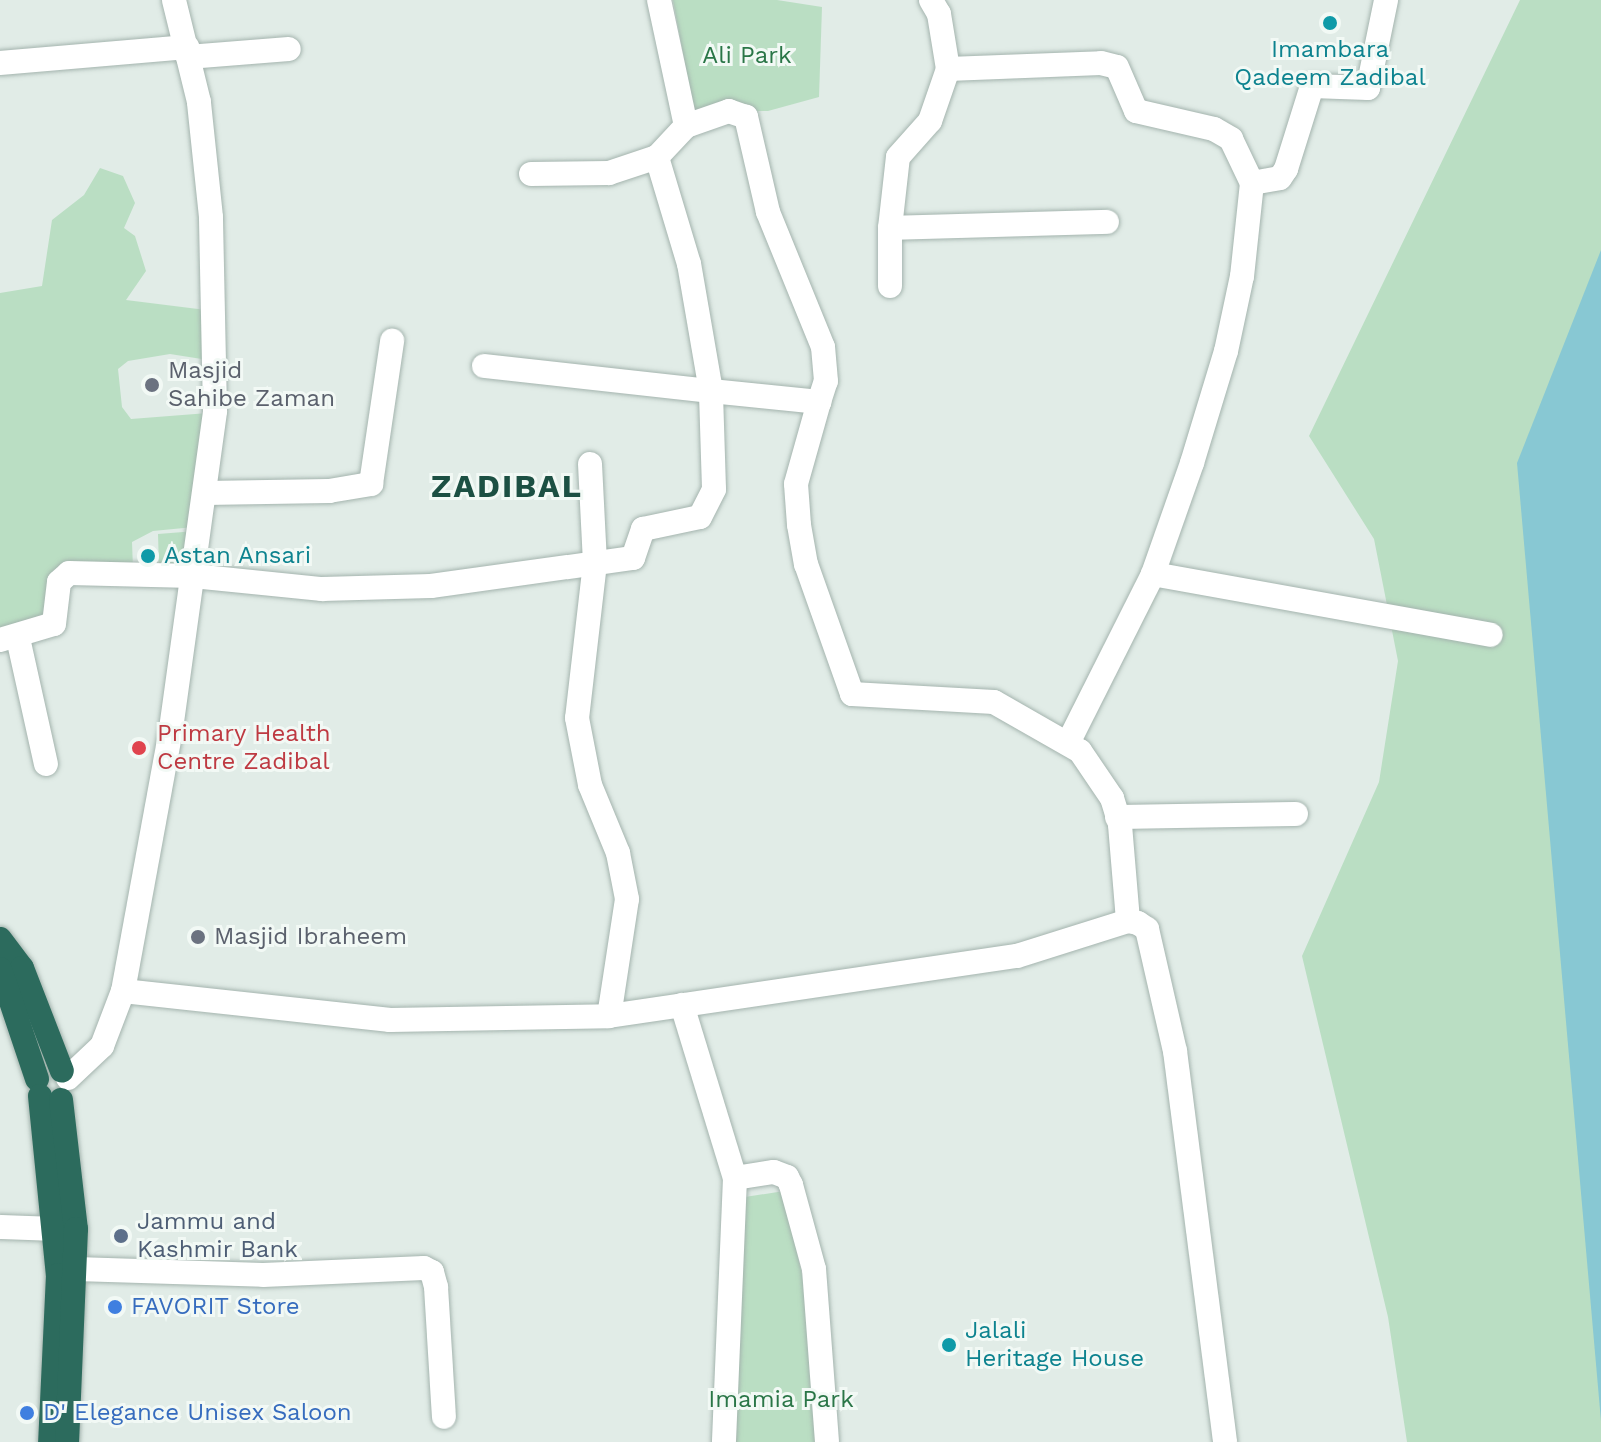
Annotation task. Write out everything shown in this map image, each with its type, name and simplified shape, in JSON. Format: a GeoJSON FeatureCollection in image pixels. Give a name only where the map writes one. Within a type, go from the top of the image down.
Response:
{"type":"FeatureCollection","features":[{"type":"Feature","properties":{"kind":"highway"},"geometry":{"type":"LineString","coordinates":[[0,939],[22,968],[72,1171],[76,1269],[67,1442]]}},
{"type":"Feature","properties":{"kind":"highway"},"geometry":{"type":"LineString","coordinates":[[0,969],[53,1085],[57,1229],[50,1442]]}},
{"type":"Feature","properties":{"kind":"street"},"geometry":{"type":"LineString","coordinates":[[53,1085],[102,1046],[123,991],[155,829],[215,411],[215,313],[199,102],[174,0]]}},
{"type":"Feature","properties":{"kind":"street"},"geometry":{"type":"LineString","coordinates":[[659,0],[686,126]]}},
{"type":"Feature","properties":{"kind":"street"},"geometry":{"type":"LineString","coordinates":[[890,286],[890,228],[898,157],[930,121],[948,69],[939,14],[931,0]]}},
{"type":"Feature","properties":{"kind":"street"},"geometry":{"type":"LineString","coordinates":[[1252,183],[1280,178],[1286,169],[1312,86],[1368,88],[1386,0]]}},
{"type":"Feature","properties":{"kind":"street"},"geometry":{"type":"LineString","coordinates":[[0,63],[289,49]]}},
{"type":"Feature","properties":{"kind":"street"},"geometry":{"type":"LineString","coordinates":[[948,69],[1101,63],[1117,67],[1136,111],[1214,129],[1231,139],[1252,183],[1242,276],[1226,351],[1153,574],[1068,743]]}},
{"type":"Feature","properties":{"kind":"street"},"geometry":{"type":"LineString","coordinates":[[531,174],[609,173],[657,157],[686,126],[729,111],[746,117],[768,212],[823,347],[826,381],[796,484],[799,525],[806,564],[852,694],[968,697],[994,702],[1068,743],[1098,773],[1117,817],[1128,921]]}},
{"type":"Feature","properties":{"kind":"street"},"geometry":{"type":"LineString","coordinates":[[46,764],[9,639],[54,624],[59,582],[69,573],[193,576],[322,589],[396,587],[633,558],[643,529],[700,517],[710,505],[716,451],[711,391],[689,264],[657,157]]}},
{"type":"Feature","properties":{"kind":"street"},"geometry":{"type":"LineString","coordinates":[[890,228],[1107,222]]}},
{"type":"Feature","properties":{"kind":"street"},"geometry":{"type":"LineString","coordinates":[[205,493],[329,491],[371,484],[392,341]]}},
{"type":"Feature","properties":{"kind":"street"},"geometry":{"type":"LineString","coordinates":[[484,366],[819,402]]}},
{"type":"Feature","properties":{"kind":"street"},"geometry":{"type":"LineString","coordinates":[[590,464],[595,563],[577,718],[590,785],[626,881],[609,1016]]}},
{"type":"Feature","properties":{"kind":"street"},"geometry":{"type":"LineString","coordinates":[[1153,574],[1491,635]]}},
{"type":"Feature","properties":{"kind":"street"},"geometry":{"type":"LineString","coordinates":[[1117,817],[1296,814]]}},
{"type":"Feature","properties":{"kind":"street"},"geometry":{"type":"LineString","coordinates":[[123,991],[390,1020],[609,1016],[1017,956],[1128,921],[1147,929],[1175,1051],[1225,1442]]}},
{"type":"Feature","properties":{"kind":"street"},"geometry":{"type":"LineString","coordinates":[[682,1005],[735,1178],[724,1442]]}},
{"type":"Feature","properties":{"kind":"street"},"geometry":{"type":"LineString","coordinates":[[735,1178],[774,1172],[787,1177],[791,1185],[814,1269],[827,1442]]}},
{"type":"Feature","properties":{"kind":"street"},"geometry":{"type":"LineString","coordinates":[[0,1227],[57,1229]]}},
{"type":"Feature","properties":{"kind":"street"},"geometry":{"type":"LineString","coordinates":[[76,1269],[263,1275],[424,1268],[435,1277],[444,1417]]}},
{"type":"Feature","properties":{"kind":"green space","name":"Ali Park"},"geometry":{"type":"Polygon","coordinates":[[[673,0],[777,0],[822,7],[819,97],[768,111],[694,112],[673,0]]]}},
{"type":"Feature","properties":{"kind":"green space"},"geometry":{"type":"Polygon","coordinates":[[[1520,0],[1601,0],[1601,1442],[1407,1442],[1388,1317],[1302,956],[1379,782],[1398,661],[1374,539],[1309,436],[1520,0]]]}},
{"type":"Feature","properties":{"kind":"green space"},"geometry":{"type":"Polygon","coordinates":[[[100,168],[123,176],[135,203],[124,228],[135,236],[146,271],[126,300],[206,310],[208,360],[170,354],[128,361],[118,369],[122,407],[131,419],[208,413],[194,527],[153,531],[132,542],[133,569],[72,567],[54,612],[0,632],[0,293],[42,286],[52,220],[84,195],[100,168]]]}},
{"type":"Feature","properties":{"kind":"green space"},"geometry":{"type":"Polygon","coordinates":[[[196,531],[191,573],[159,568],[158,534],[196,531]]]}},
{"type":"Feature","properties":{"kind":"green space","name":"Imamia Park"},"geometry":{"type":"Polygon","coordinates":[[[784,1191],[815,1336],[823,1442],[736,1442],[745,1197],[784,1191]]]}},
{"type":"Feature","properties":{"kind":"water"},"geometry":{"type":"Polygon","coordinates":[[[1601,250],[1601,1421],[1517,463],[1601,250]]]}},
{"type":"Feature","properties":{"kind":"place","name":"Imambara Qadeem Zadibal"},"geometry":{"type":"Point","coordinates":[1330,23]}},
{"type":"Feature","properties":{"kind":"place","name":"Masjid Sahibe Zaman"},"geometry":{"type":"Point","coordinates":[152,385]}},
{"type":"Feature","properties":{"kind":"place","name":"Astan Ansari"},"geometry":{"type":"Point","coordinates":[148,556]}},
{"type":"Feature","properties":{"kind":"place","name":"Primary Health Centre Zadibal"},"geometry":{"type":"Point","coordinates":[139,748]}},
{"type":"Feature","properties":{"kind":"place","name":"Masjid Ibraheem"},"geometry":{"type":"Point","coordinates":[198,937]}},
{"type":"Feature","properties":{"kind":"place","name":"Jammu and Kashmir Bank"},"geometry":{"type":"Point","coordinates":[121,1236]}},
{"type":"Feature","properties":{"kind":"place","name":"FAVORIT Store"},"geometry":{"type":"Point","coordinates":[115,1307]}},
{"type":"Feature","properties":{"kind":"place","name":"Jalali Heritage House"},"geometry":{"type":"Point","coordinates":[949,1345]}},
{"type":"Feature","properties":{"kind":"place","name":"D' Elegance Unisex Saloon"},"geometry":{"type":"Point","coordinates":[27,1413]}},
{"type":"Feature","properties":{"kind":"district","name":"ZADIBAL"},"geometry":{"type":"Point","coordinates":[507,486]}}]}
